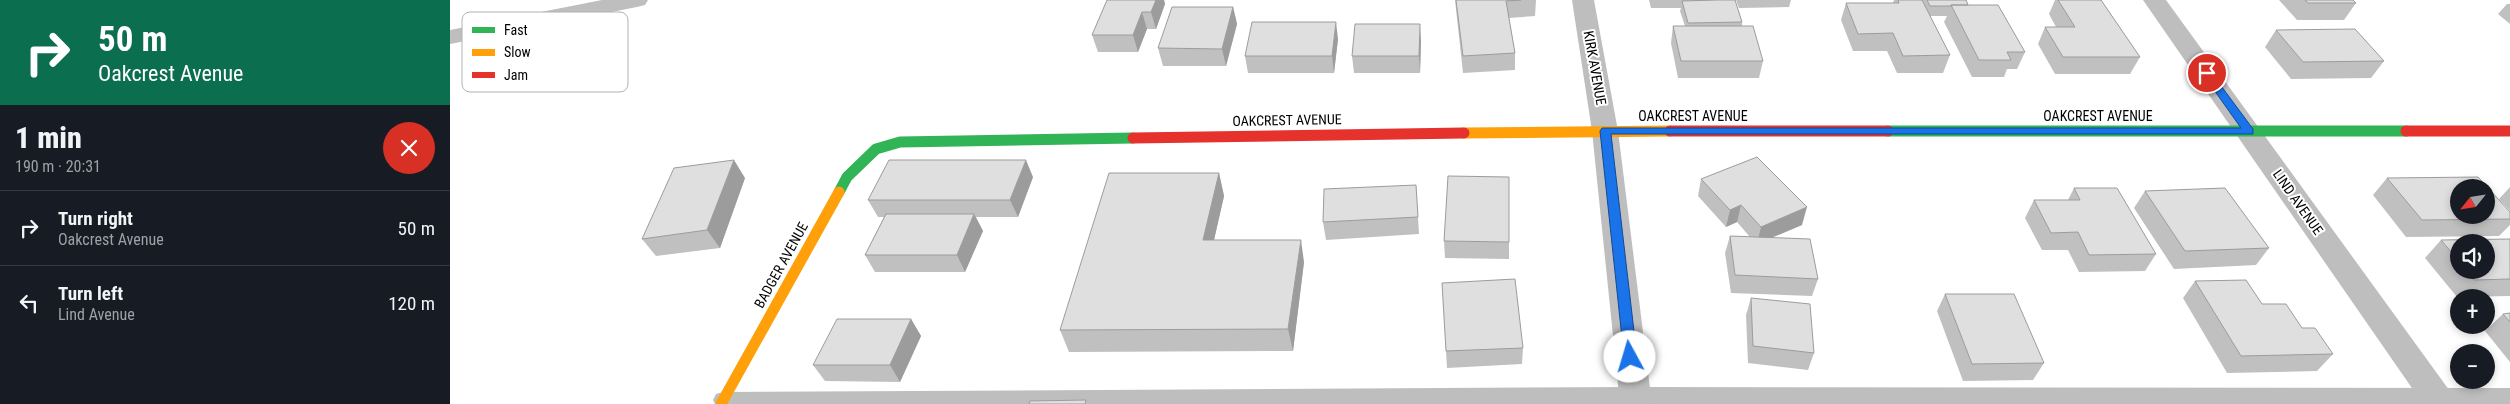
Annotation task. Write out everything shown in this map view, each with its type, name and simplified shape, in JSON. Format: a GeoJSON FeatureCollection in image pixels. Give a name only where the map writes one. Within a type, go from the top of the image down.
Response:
{"type":"FeatureCollection","features":[{"type":"Feature","properties":{"kind":"street"},"geometry":{"type":"LineString","coordinates":[[576,12],[636,0]]}},
{"type":"Feature","properties":{"kind":"street","name":"KIRK AVENUE"},"geometry":{"type":"LineString","coordinates":[[1583,0],[1605,131],[1635,400]]}},
{"type":"Feature","properties":{"kind":"street","name":"LIND AVENUE"},"geometry":{"type":"LineString","coordinates":[[2154,0],[2439,400]]}},
{"type":"Feature","properties":{"kind":"street","name":"OAKCREST AVENUE"},"geometry":{"type":"LineString","coordinates":[[876,149],[900,142],[920,141],[1605,131],[2510,131]]}},
{"type":"Feature","properties":{"kind":"street","name":"BADGER AVENUE"},"geometry":{"type":"LineString","coordinates":[[722,402],[847,177],[876,149]]}},
{"type":"Feature","properties":{"kind":"lane"},"geometry":{"type":"LineString","coordinates":[[722,402],[2439,400],[2510,396]]}},
{"type":"Feature","properties":{"kind":"building"},"geometry":{"type":"Polygon","coordinates":[[[1107,0],[1156,0],[1151,12],[1142,12],[1133,35],[1092,35],[1107,0]]]}},
{"type":"Feature","properties":{"kind":"building"},"geometry":{"type":"Polygon","coordinates":[[[1456,0],[1521,0],[1506,1],[1515,53],[1463,56],[1456,0]]]}},
{"type":"Feature","properties":{"kind":"building"},"geometry":{"type":"Polygon","coordinates":[[[1735,0],[1742,22],[1688,23],[1682,1],[1735,0]]]}},
{"type":"Feature","properties":{"kind":"building"},"geometry":{"type":"Polygon","coordinates":[[[1898,0],[1922,0],[1950,55],[1903,56],[1893,33],[1858,34],[1846,3],[1899,3],[1898,0]]]}},
{"type":"Feature","properties":{"kind":"building"},"geometry":{"type":"Polygon","coordinates":[[[1927,0],[1966,0],[1968,5],[1930,6],[1927,0]]]}},
{"type":"Feature","properties":{"kind":"building"},"geometry":{"type":"Polygon","coordinates":[[[2058,0],[2101,0],[2140,57],[2063,57],[2045,27],[2075,27],[2058,0]]]}},
{"type":"Feature","properties":{"kind":"building"},"geometry":{"type":"Polygon","coordinates":[[[2305,0],[2353,0],[2356,3],[2308,3],[2305,0]]]}},
{"type":"Feature","properties":{"kind":"building"},"geometry":{"type":"Polygon","coordinates":[[[1951,5],[1998,5],[2025,52],[2007,52],[2011,60],[1979,60],[1951,5]]]}},
{"type":"Feature","properties":{"kind":"building"},"geometry":{"type":"Polygon","coordinates":[[[1172,7],[1233,7],[1222,49],[1158,48],[1172,7]]]}},
{"type":"Feature","properties":{"kind":"building"},"geometry":{"type":"Polygon","coordinates":[[[1252,22],[1336,22],[1332,56],[1245,56],[1252,22]]]}},
{"type":"Feature","properties":{"kind":"building"},"geometry":{"type":"Polygon","coordinates":[[[1355,24],[1420,24],[1419,56],[1352,56],[1355,24]]]}},
{"type":"Feature","properties":{"kind":"building"},"geometry":{"type":"Polygon","coordinates":[[[1673,26],[1753,26],[1763,61],[1681,61],[1673,26]]]}},
{"type":"Feature","properties":{"kind":"building"},"geometry":{"type":"Polygon","coordinates":[[[2355,29],[2384,61],[2303,62],[2276,30],[2355,29]]]}},
{"type":"Feature","properties":{"kind":"building"},"geometry":{"type":"Polygon","coordinates":[[[1757,157],[1807,207],[1761,227],[1741,205],[1730,210],[1701,179],[1757,157]]]}},
{"type":"Feature","properties":{"kind":"building"},"geometry":{"type":"Polygon","coordinates":[[[734,160],[707,230],[642,239],[674,168],[734,160]]]}},
{"type":"Feature","properties":{"kind":"building"},"geometry":{"type":"Polygon","coordinates":[[[889,160],[1026,160],[1010,200],[868,200],[889,160]]]}},
{"type":"Feature","properties":{"kind":"building"},"geometry":{"type":"Polygon","coordinates":[[[1109,173],[1219,173],[1203,240],[1301,240],[1288,329],[1060,330],[1109,173]]]}},
{"type":"Feature","properties":{"kind":"building"},"geometry":{"type":"Polygon","coordinates":[[[1448,176],[1509,177],[1509,242],[1444,241],[1448,176]]]}},
{"type":"Feature","properties":{"kind":"building"},"geometry":{"type":"Polygon","coordinates":[[[2478,177],[2480,179],[2450,179],[2450,220],[2422,220],[2387,178],[2478,177]]]}},
{"type":"Feature","properties":{"kind":"building"},"geometry":{"type":"Polygon","coordinates":[[[1416,185],[1418,217],[1323,222],[1324,189],[1416,185]]]}},
{"type":"Feature","properties":{"kind":"building"},"geometry":{"type":"Polygon","coordinates":[[[2074,188],[2117,188],[2156,254],[2089,255],[2078,232],[2051,233],[2034,200],[2080,200],[2074,188]]]}},
{"type":"Feature","properties":{"kind":"building"},"geometry":{"type":"Polygon","coordinates":[[[2225,188],[2269,248],[2185,251],[2145,191],[2225,188]]]}},
{"type":"Feature","properties":{"kind":"building"},"geometry":{"type":"Polygon","coordinates":[[[2495,196],[2510,212],[2510,219],[2495,219],[2495,196]]]}},
{"type":"Feature","properties":{"kind":"building"},"geometry":{"type":"Polygon","coordinates":[[[886,214],[974,214],[957,255],[865,255],[886,214]]]}},
{"type":"Feature","properties":{"kind":"building"},"geometry":{"type":"Polygon","coordinates":[[[1730,236],[1810,239],[1818,279],[1735,275],[1730,236]]]}},
{"type":"Feature","properties":{"kind":"building"},"geometry":{"type":"Polygon","coordinates":[[[2495,239],[2510,239],[2510,279],[2474,280],[2495,279],[2495,239]]]}},
{"type":"Feature","properties":{"kind":"building"},"geometry":{"type":"Polygon","coordinates":[[[2441,240],[2450,240],[2450,250],[2441,240]]]}},
{"type":"Feature","properties":{"kind":"building"},"geometry":{"type":"Polygon","coordinates":[[[1515,279],[1523,348],[1446,351],[1442,283],[1515,279]]]}},
{"type":"Feature","properties":{"kind":"building"},"geometry":{"type":"Polygon","coordinates":[[[2246,280],[2262,304],[2286,304],[2302,328],[2315,328],[2333,354],[2241,356],[2195,281],[2246,280]]]}},
{"type":"Feature","properties":{"kind":"building"},"geometry":{"type":"Polygon","coordinates":[[[1945,294],[2014,294],[2044,363],[1972,364],[1945,294]]]}},
{"type":"Feature","properties":{"kind":"building"},"geometry":{"type":"Polygon","coordinates":[[[1751,298],[1810,304],[1814,353],[1753,346],[1751,298]]]}},
{"type":"Feature","properties":{"kind":"building"},"geometry":{"type":"Polygon","coordinates":[[[2510,313],[2510,322],[2503,314],[2510,313]]]}},
{"type":"Feature","properties":{"kind":"building"},"geometry":{"type":"Polygon","coordinates":[[[837,319],[911,319],[890,365],[813,365],[837,319]]]}},
{"type":"Feature","properties":{"kind":"building"},"geometry":{"type":"Polygon","coordinates":[[[1086,400],[1085,404],[1029,404],[1030,401],[1086,400]]]}},
{"type":"Feature","properties":{"kind":"traffic: fast"},"geometry":{"type":"LineString","coordinates":[[1888,131],[2406,131]]}},
{"type":"Feature","properties":{"kind":"traffic: fast"},"geometry":{"type":"LineString","coordinates":[[839,192],[847,177],[876,149],[900,142],[1133,138]]}},
{"type":"Feature","properties":{"kind":"traffic: slow"},"geometry":{"type":"LineString","coordinates":[[1464,133],[1670,131]]}},
{"type":"Feature","properties":{"kind":"traffic: slow"},"geometry":{"type":"LineString","coordinates":[[721,404],[839,192]]}},
{"type":"Feature","properties":{"kind":"traffic: jam"},"geometry":{"type":"LineString","coordinates":[[1670,131],[1888,131]]}},
{"type":"Feature","properties":{"kind":"traffic: jam"},"geometry":{"type":"LineString","coordinates":[[2406,131],[2510,131]]}},
{"type":"Feature","properties":{"kind":"traffic: jam"},"geometry":{"type":"LineString","coordinates":[[1133,138],[1464,133]]}},
{"type":"Feature","properties":{"kind":"route"},"geometry":{"type":"LineString","coordinates":[[1630,357],[1605,131],[2249,131],[2207,73]]}}]}
